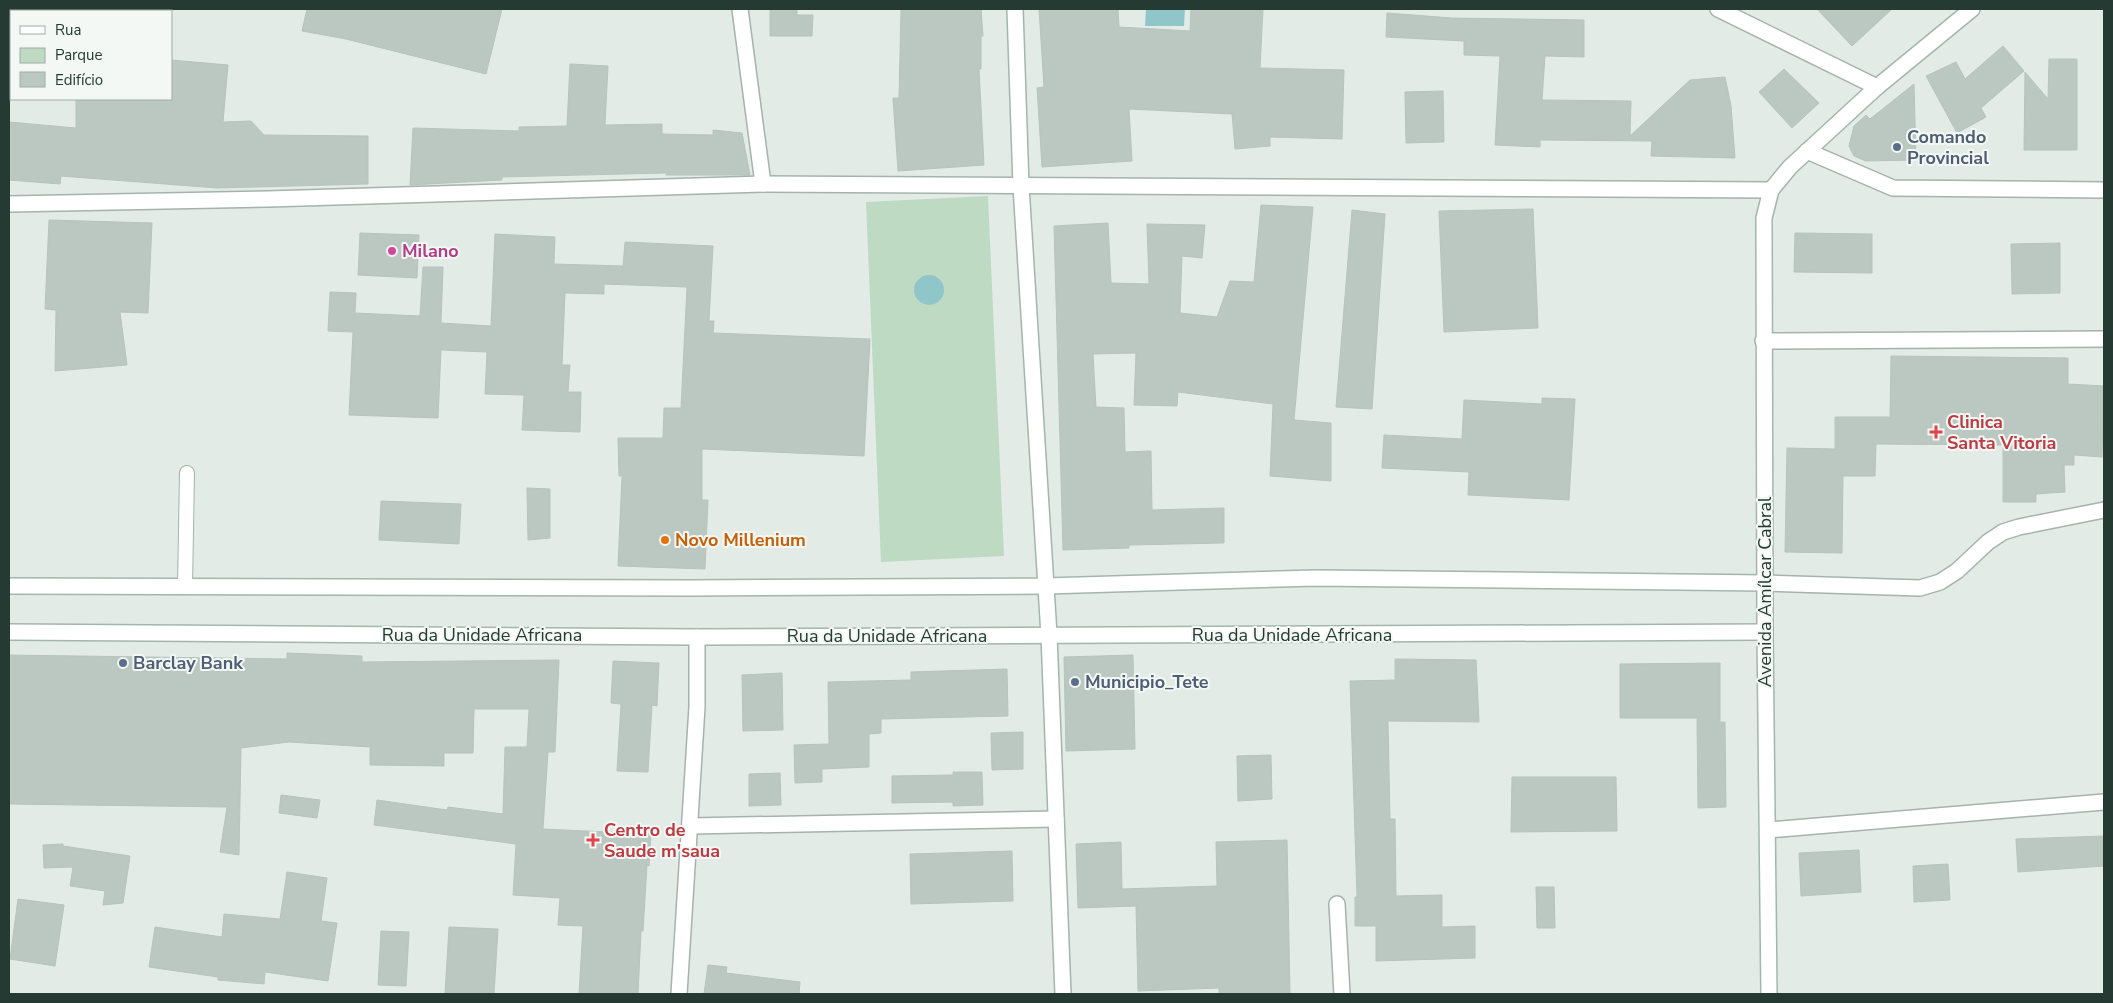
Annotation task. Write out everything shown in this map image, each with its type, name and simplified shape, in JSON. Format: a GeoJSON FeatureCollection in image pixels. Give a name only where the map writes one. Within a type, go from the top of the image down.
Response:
{"type":"FeatureCollection","features":[{"type":"Feature","properties":{"kind":"street"},"geometry":{"type":"LineString","coordinates":[[740,9],[763,184]]}},
{"type":"Feature","properties":{"kind":"street"},"geometry":{"type":"LineString","coordinates":[[1015,9],[1021,186],[1049,635],[1063,994]]}},
{"type":"Feature","properties":{"kind":"street"},"geometry":{"type":"LineString","coordinates":[[1718,9],[1876,86]]}},
{"type":"Feature","properties":{"kind":"street"},"geometry":{"type":"LineString","coordinates":[[9,204],[268,200],[763,184],[1771,190],[1790,167],[1876,86],[1972,9]]}},
{"type":"Feature","properties":{"kind":"street"},"geometry":{"type":"LineString","coordinates":[[1808,151],[1893,188],[2104,190]]}},
{"type":"Feature","properties":{"kind":"street","name":"Avenida Amílcar Cabral"},"geometry":{"type":"LineString","coordinates":[[1769,994],[1763,341],[1764,218],[1771,190]]}},
{"type":"Feature","properties":{"kind":"street"},"geometry":{"type":"LineString","coordinates":[[1763,341],[2104,339]]}},
{"type":"Feature","properties":{"kind":"street"},"geometry":{"type":"LineString","coordinates":[[9,586],[700,588],[1046,586],[1316,578],[1920,588],[1940,582],[1957,571],[1988,542],[2003,532],[2019,526],[2104,510]]}},
{"type":"Feature","properties":{"kind":"street","name":"Rua da Unidade Africana"},"geometry":{"type":"LineString","coordinates":[[9,632],[698,637],[1765,632]]}},
{"type":"Feature","properties":{"kind":"street"},"geometry":{"type":"LineString","coordinates":[[679,994],[691,826],[697,707],[698,637]]}},
{"type":"Feature","properties":{"kind":"street"},"geometry":{"type":"LineString","coordinates":[[1768,830],[2104,802]]}},
{"type":"Feature","properties":{"kind":"street"},"geometry":{"type":"LineString","coordinates":[[691,826],[1056,819]]}},
{"type":"Feature","properties":{"kind":"street"},"geometry":{"type":"LineString","coordinates":[[1337,904],[1342,994]]}},
{"type":"Feature","properties":{"kind":"lane"},"geometry":{"type":"LineString","coordinates":[[185,587],[186,472]]}},
{"type":"Feature","properties":{"kind":"green space"},"geometry":{"type":"Polygon","coordinates":[[[988,196],[1004,556],[881,562],[866,202],[988,196]]]}},
{"type":"Feature","properties":{"kind":"water"},"geometry":{"type":"Polygon","coordinates":[[[1146,9],[1185,9],[1184,26],[1145,26],[1146,9]]]}},
{"type":"Feature","properties":{"kind":"water"},"geometry":{"type":"Polygon","coordinates":[[[929,275],[940,279],[944,290],[940,301],[929,305],[918,301],[914,290],[918,279],[929,275]]]}},
{"type":"Feature","properties":{"kind":"building"},"geometry":{"type":"Polygon","coordinates":[[[307,9],[502,9],[486,74],[346,39],[302,31],[307,9]]]}},
{"type":"Feature","properties":{"kind":"building"},"geometry":{"type":"Polygon","coordinates":[[[770,9],[797,9],[797,15],[813,15],[812,36],[770,36],[770,9]]]}},
{"type":"Feature","properties":{"kind":"building"},"geometry":{"type":"Polygon","coordinates":[[[901,9],[981,9],[983,36],[981,36],[981,69],[979,69],[984,165],[898,171],[893,98],[899,98],[901,9]]]}},
{"type":"Feature","properties":{"kind":"building"},"geometry":{"type":"Polygon","coordinates":[[[1039,9],[1118,9],[1119,27],[1190,31],[1191,9],[1263,9],[1260,68],[1344,70],[1342,139],[1270,137],[1270,146],[1235,149],[1232,114],[1129,109],[1132,161],[1042,167],[1037,88],[1044,87],[1039,9]]]}},
{"type":"Feature","properties":{"kind":"building"},"geometry":{"type":"Polygon","coordinates":[[[1817,9],[1892,9],[1852,46],[1817,9]]]}},
{"type":"Feature","properties":{"kind":"building"},"geometry":{"type":"Polygon","coordinates":[[[1387,13],[1452,18],[1584,20],[1584,57],[1545,56],[1542,100],[1631,101],[1630,136],[1690,80],[1725,77],[1731,106],[1735,158],[1651,156],[1652,141],[1540,140],[1540,147],[1495,145],[1500,56],[1464,55],[1464,41],[1386,37],[1387,13]]]}},
{"type":"Feature","properties":{"kind":"building"},"geometry":{"type":"Polygon","coordinates":[[[2003,46],[2024,71],[1981,108],[1986,117],[1957,133],[1926,76],[1956,62],[1965,79],[2003,46]]]}},
{"type":"Feature","properties":{"kind":"building"},"geometry":{"type":"Polygon","coordinates":[[[2049,59],[2077,59],[2077,150],[2024,150],[2025,72],[2048,99],[2049,59]]]}},
{"type":"Feature","properties":{"kind":"building"},"geometry":{"type":"Polygon","coordinates":[[[172,60],[228,65],[223,122],[251,121],[264,135],[368,136],[368,184],[217,188],[61,176],[60,184],[9,180],[9,122],[76,128],[76,100],[172,100],[172,60]]]}},
{"type":"Feature","properties":{"kind":"building"},"geometry":{"type":"Polygon","coordinates":[[[570,64],[608,66],[605,125],[662,124],[662,134],[713,135],[713,130],[742,133],[750,175],[666,175],[666,173],[502,177],[502,180],[410,185],[413,128],[519,131],[519,127],[567,126],[570,64]]]}},
{"type":"Feature","properties":{"kind":"building"},"geometry":{"type":"Polygon","coordinates":[[[1784,69],[1819,103],[1792,128],[1759,92],[1784,69]]]}},
{"type":"Feature","properties":{"kind":"building"},"geometry":{"type":"Polygon","coordinates":[[[1914,84],[1916,160],[1866,161],[1854,156],[1849,146],[1854,126],[1866,115],[1870,119],[1914,84]]]}},
{"type":"Feature","properties":{"kind":"building"},"geometry":{"type":"Polygon","coordinates":[[[1443,91],[1444,142],[1406,143],[1405,92],[1443,91]]]}},
{"type":"Feature","properties":{"kind":"building"},"geometry":{"type":"Polygon","coordinates":[[[1261,205],[1313,207],[1294,420],[1331,423],[1331,481],[1270,476],[1273,404],[1178,392],[1177,406],[1134,405],[1136,353],[1093,354],[1096,407],[1124,408],[1125,452],[1151,451],[1152,510],[1224,508],[1224,543],[1129,545],[1129,548],[1063,550],[1054,226],[1108,223],[1111,283],[1149,284],[1147,224],[1205,225],[1202,258],[1182,256],[1180,313],[1217,317],[1230,281],[1254,282],[1261,205]]]}},
{"type":"Feature","properties":{"kind":"building"},"geometry":{"type":"Polygon","coordinates":[[[1533,209],[1538,328],[1444,332],[1439,211],[1533,209]]]}},
{"type":"Feature","properties":{"kind":"building"},"geometry":{"type":"Polygon","coordinates":[[[1352,210],[1385,214],[1372,409],[1336,407],[1352,210]]]}},
{"type":"Feature","properties":{"kind":"building"},"geometry":{"type":"Polygon","coordinates":[[[49,220],[152,223],[148,313],[120,312],[127,365],[55,371],[56,310],[45,309],[49,220]]]}},
{"type":"Feature","properties":{"kind":"building"},"geometry":{"type":"Polygon","coordinates":[[[360,233],[419,235],[417,278],[358,275],[360,233]]]}},
{"type":"Feature","properties":{"kind":"building"},"geometry":{"type":"Polygon","coordinates":[[[1795,233],[1872,234],[1872,273],[1794,272],[1795,233]]]}},
{"type":"Feature","properties":{"kind":"building"},"geometry":{"type":"Polygon","coordinates":[[[495,234],[555,237],[554,264],[623,266],[625,242],[713,246],[709,321],[714,321],[713,333],[870,339],[864,456],[702,449],[702,500],[708,500],[705,569],[618,566],[622,476],[619,476],[618,438],[663,438],[664,408],[681,408],[687,287],[604,284],[604,294],[565,293],[562,365],[570,365],[568,392],[581,392],[580,432],[522,430],[524,395],[485,394],[487,352],[441,350],[438,418],[349,415],[353,332],[328,331],[330,292],[356,293],[355,313],[420,316],[423,267],[443,267],[441,323],[491,326],[495,234]]]}},
{"type":"Feature","properties":{"kind":"building"},"geometry":{"type":"Polygon","coordinates":[[[2060,243],[2060,293],[2012,294],[2011,244],[2060,243]]]}},
{"type":"Feature","properties":{"kind":"building"},"geometry":{"type":"Polygon","coordinates":[[[1891,356],[2068,358],[2068,384],[2104,386],[2102,457],[2074,455],[2074,465],[2064,465],[2065,492],[2036,494],[2036,502],[2003,502],[2003,445],[1876,444],[1875,476],[1843,476],[1842,553],[1785,552],[1787,448],[1835,449],[1835,417],[1890,417],[1891,356]]]}},
{"type":"Feature","properties":{"kind":"building"},"geometry":{"type":"Polygon","coordinates":[[[1542,398],[1575,399],[1569,500],[1468,495],[1469,472],[1382,468],[1384,435],[1462,439],[1464,400],[1542,404],[1542,398]]]}},
{"type":"Feature","properties":{"kind":"building"},"geometry":{"type":"Polygon","coordinates":[[[527,488],[550,489],[550,538],[528,540],[527,488]]]}},
{"type":"Feature","properties":{"kind":"building"},"geometry":{"type":"Polygon","coordinates":[[[381,501],[461,504],[459,544],[379,540],[381,501]]]}},
{"type":"Feature","properties":{"kind":"building"},"geometry":{"type":"Polygon","coordinates":[[[287,653],[362,656],[362,662],[559,660],[555,752],[548,752],[543,829],[651,834],[643,931],[641,931],[638,994],[579,994],[583,926],[558,925],[560,898],[513,895],[516,844],[374,825],[377,800],[447,810],[448,807],[503,814],[505,747],[527,747],[529,709],[474,709],[473,753],[444,753],[444,766],[370,765],[370,747],[289,742],[241,748],[239,855],[220,852],[227,807],[9,804],[9,655],[287,659],[287,653]]]}},
{"type":"Feature","properties":{"kind":"building"},"geometry":{"type":"Polygon","coordinates":[[[1133,655],[1135,749],[1066,751],[1064,657],[1133,655]]]}},
{"type":"Feature","properties":{"kind":"building"},"geometry":{"type":"Polygon","coordinates":[[[1395,659],[1476,660],[1479,722],[1388,721],[1390,819],[1395,819],[1396,896],[1442,895],[1442,927],[1475,926],[1475,958],[1376,961],[1376,926],[1355,926],[1355,897],[1357,897],[1350,681],[1395,680],[1395,659]]]}},
{"type":"Feature","properties":{"kind":"building"},"geometry":{"type":"Polygon","coordinates":[[[613,661],[659,663],[657,706],[652,705],[648,772],[617,771],[621,704],[611,703],[613,661]]]}},
{"type":"Feature","properties":{"kind":"building"},"geometry":{"type":"Polygon","coordinates":[[[1720,663],[1720,722],[1725,722],[1726,807],[1698,808],[1697,718],[1620,718],[1620,664],[1720,663]]]}},
{"type":"Feature","properties":{"kind":"building"},"geometry":{"type":"Polygon","coordinates":[[[1007,669],[1008,716],[881,719],[881,733],[869,734],[869,767],[822,769],[822,782],[795,783],[794,745],[829,744],[828,682],[911,680],[911,672],[1007,669]]]}},
{"type":"Feature","properties":{"kind":"building"},"geometry":{"type":"Polygon","coordinates":[[[782,673],[783,730],[743,731],[742,675],[782,673]]]}},
{"type":"Feature","properties":{"kind":"building"},"geometry":{"type":"Polygon","coordinates":[[[1023,732],[1023,769],[992,770],[991,733],[1023,732]]]}},
{"type":"Feature","properties":{"kind":"building"},"geometry":{"type":"Polygon","coordinates":[[[1271,755],[1272,799],[1238,801],[1237,756],[1271,755]]]}},
{"type":"Feature","properties":{"kind":"building"},"geometry":{"type":"Polygon","coordinates":[[[953,772],[982,772],[983,805],[953,806],[953,802],[892,803],[892,776],[953,775],[953,772]]]}},
{"type":"Feature","properties":{"kind":"building"},"geometry":{"type":"Polygon","coordinates":[[[780,773],[781,805],[749,806],[749,774],[780,773]]]}},
{"type":"Feature","properties":{"kind":"building"},"geometry":{"type":"Polygon","coordinates":[[[1512,777],[1616,777],[1617,831],[1511,832],[1512,777]]]}},
{"type":"Feature","properties":{"kind":"building"},"geometry":{"type":"Polygon","coordinates":[[[281,795],[320,800],[317,818],[279,813],[281,795]]]}},
{"type":"Feature","properties":{"kind":"building"},"geometry":{"type":"Polygon","coordinates":[[[2104,836],[2104,866],[2018,872],[2016,839],[2104,836]]]}},
{"type":"Feature","properties":{"kind":"building"},"geometry":{"type":"Polygon","coordinates":[[[1287,840],[1290,994],[1219,994],[1219,988],[1138,991],[1136,906],[1078,908],[1076,844],[1121,842],[1122,889],[1217,886],[1216,842],[1287,840]]]}},
{"type":"Feature","properties":{"kind":"building"},"geometry":{"type":"Polygon","coordinates":[[[63,844],[63,846],[130,856],[123,903],[103,905],[105,891],[70,886],[73,867],[44,868],[43,845],[63,844]]]}},
{"type":"Feature","properties":{"kind":"building"},"geometry":{"type":"Polygon","coordinates":[[[1859,850],[1861,892],[1801,896],[1799,853],[1859,850]]]}},
{"type":"Feature","properties":{"kind":"building"},"geometry":{"type":"Polygon","coordinates":[[[1012,851],[1013,901],[911,904],[910,854],[1012,851]]]}},
{"type":"Feature","properties":{"kind":"building"},"geometry":{"type":"Polygon","coordinates":[[[1948,864],[1950,900],[1914,902],[1913,866],[1948,864]]]}},
{"type":"Feature","properties":{"kind":"building"},"geometry":{"type":"Polygon","coordinates":[[[287,872],[327,878],[321,921],[337,923],[328,981],[265,972],[264,984],[218,980],[218,977],[149,967],[155,927],[222,937],[224,914],[280,919],[287,872]]]}},
{"type":"Feature","properties":{"kind":"building"},"geometry":{"type":"Polygon","coordinates":[[[1536,887],[1554,887],[1555,928],[1537,928],[1536,887]]]}},
{"type":"Feature","properties":{"kind":"building"},"geometry":{"type":"Polygon","coordinates":[[[18,899],[64,905],[55,966],[10,959],[18,899]]]}},
{"type":"Feature","properties":{"kind":"building"},"geometry":{"type":"Polygon","coordinates":[[[449,927],[498,929],[494,994],[445,994],[449,927]]]}},
{"type":"Feature","properties":{"kind":"building"},"geometry":{"type":"Polygon","coordinates":[[[381,931],[409,932],[406,986],[378,985],[381,931]]]}},
{"type":"Feature","properties":{"kind":"building"},"geometry":{"type":"Polygon","coordinates":[[[708,965],[727,967],[726,973],[800,982],[799,994],[704,994],[708,965]]]}},
{"type":"Feature","properties":{"kind":"place","name":"Comando Provincial"},"geometry":{"type":"Point","coordinates":[1897,147]}},
{"type":"Feature","properties":{"kind":"place","name":"Milano"},"geometry":{"type":"Point","coordinates":[392,251]}},
{"type":"Feature","properties":{"kind":"place","name":"Clinica Santa Vitoria"},"geometry":{"type":"Point","coordinates":[1936,432]}},
{"type":"Feature","properties":{"kind":"place","name":"Novo Millenium"},"geometry":{"type":"Point","coordinates":[665,540]}},
{"type":"Feature","properties":{"kind":"place","name":"Barclay Bank"},"geometry":{"type":"Point","coordinates":[123,663]}},
{"type":"Feature","properties":{"kind":"place","name":"Municipio_Tete"},"geometry":{"type":"Point","coordinates":[1075,682]}},
{"type":"Feature","properties":{"kind":"place","name":"Centro de Saude m'saua"},"geometry":{"type":"Point","coordinates":[593,840]}}]}
